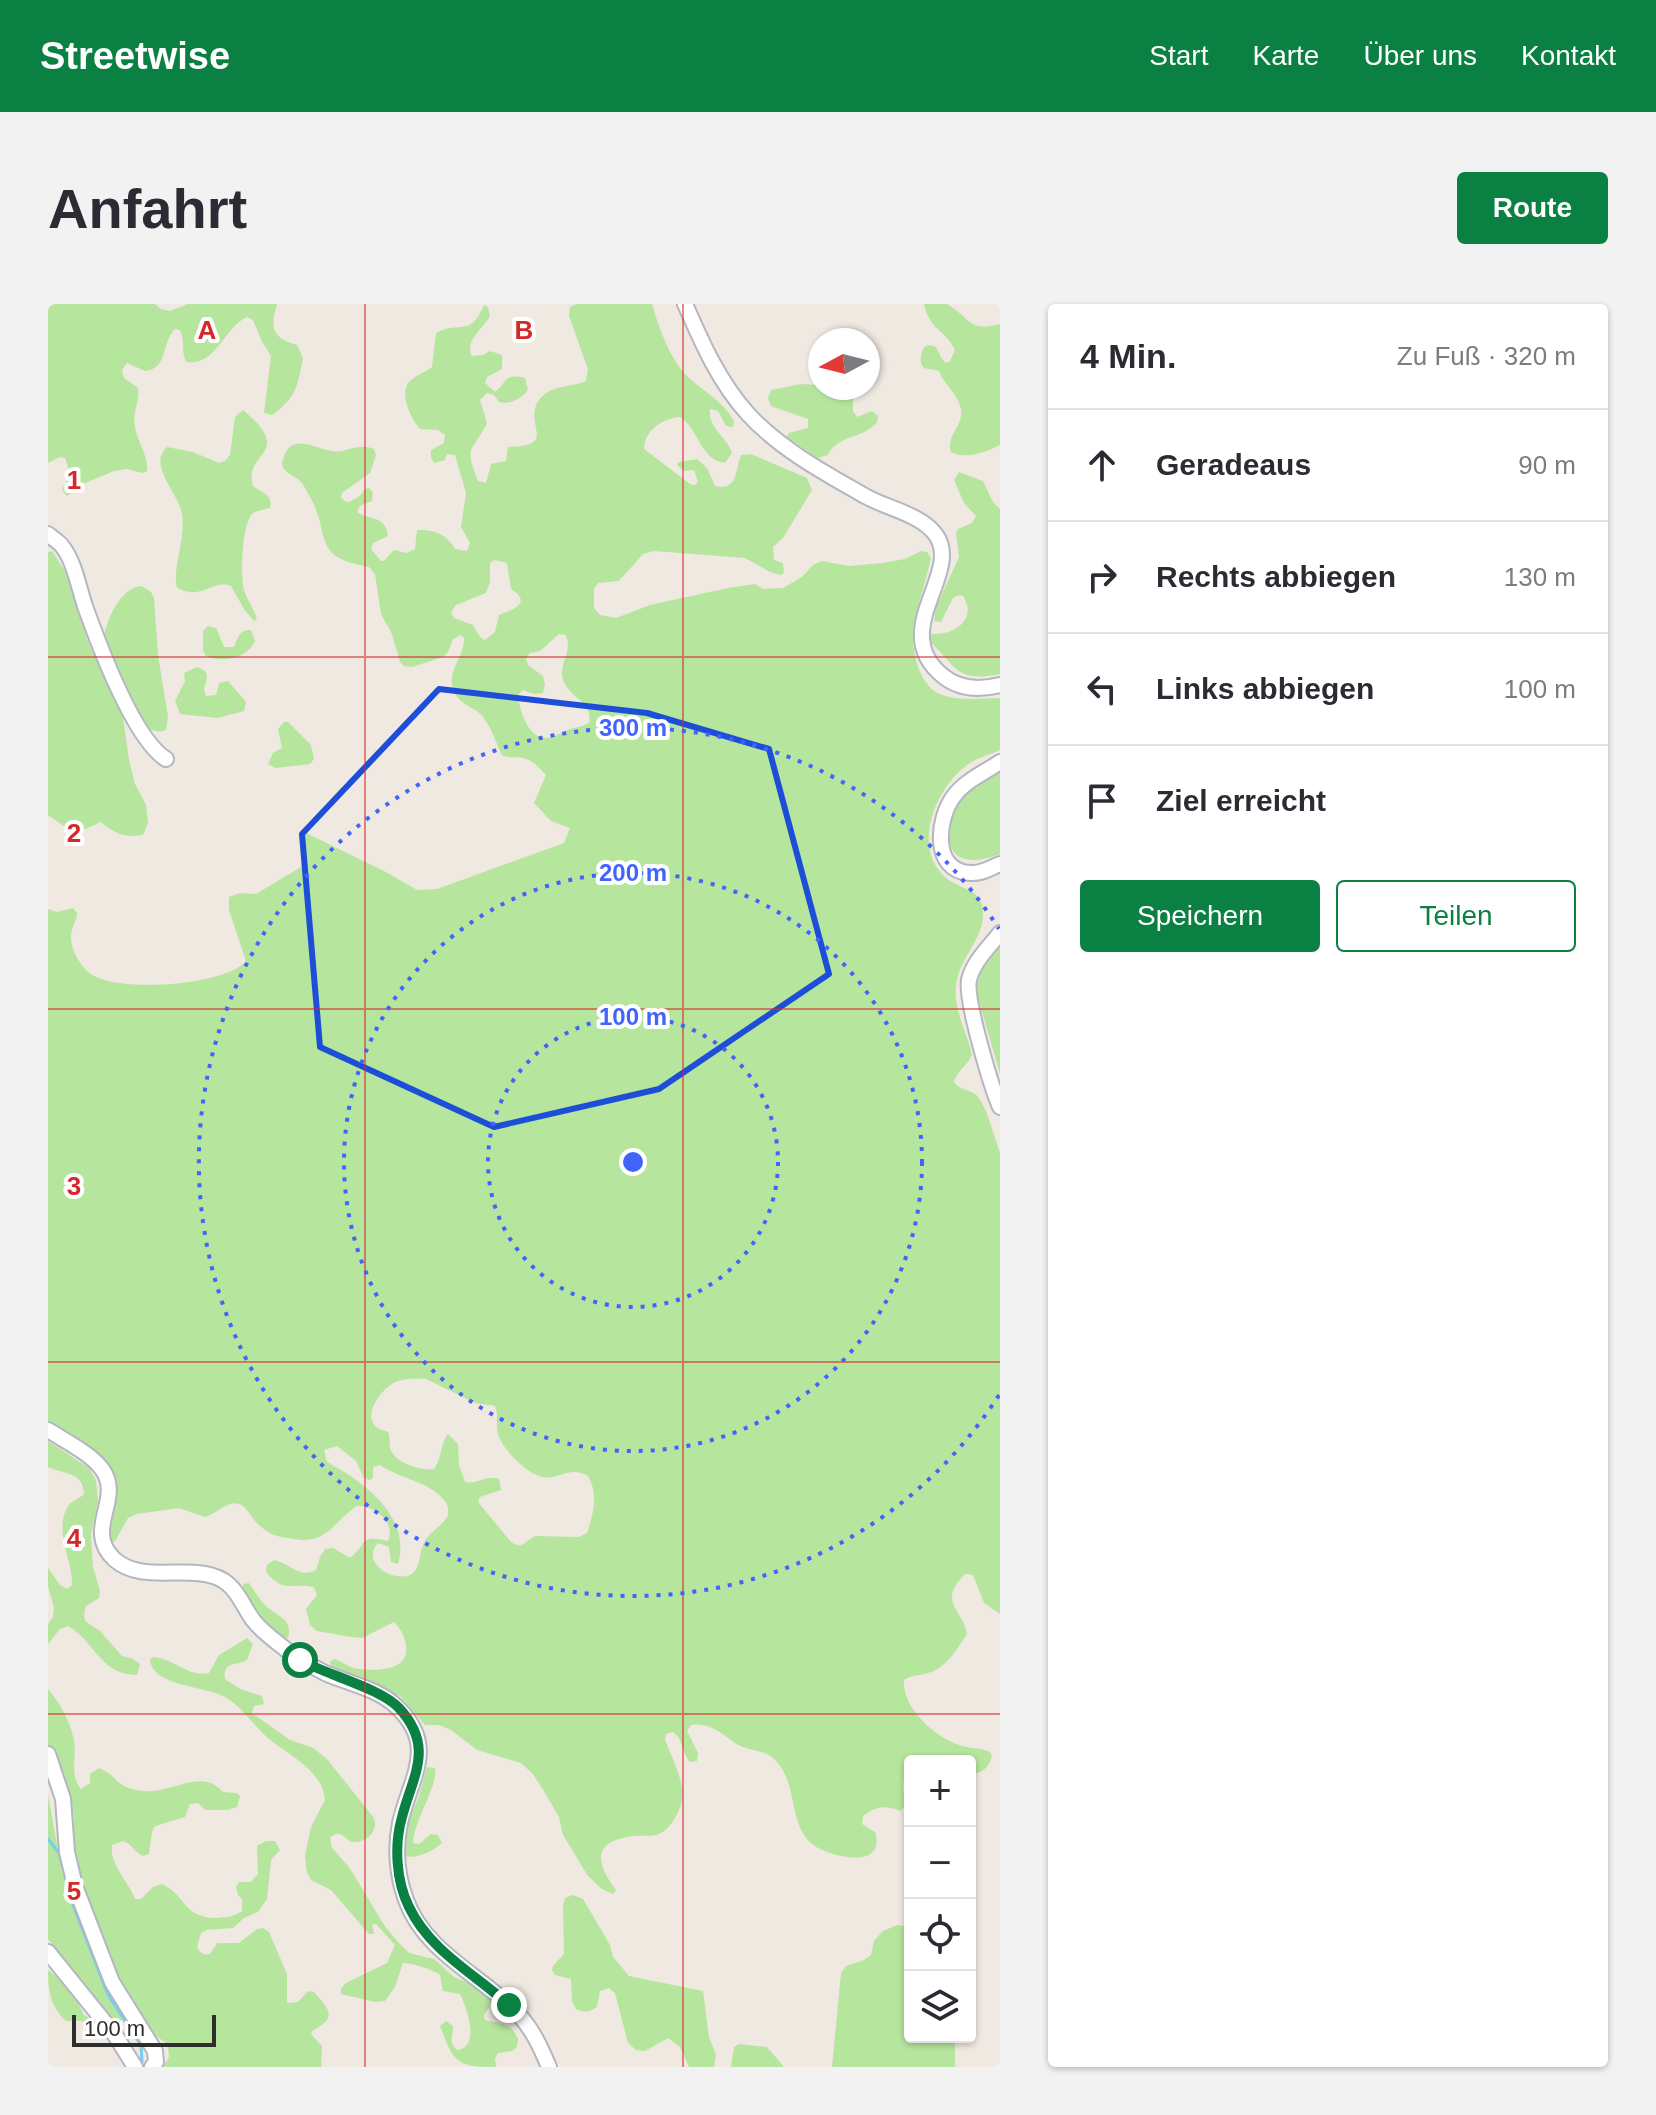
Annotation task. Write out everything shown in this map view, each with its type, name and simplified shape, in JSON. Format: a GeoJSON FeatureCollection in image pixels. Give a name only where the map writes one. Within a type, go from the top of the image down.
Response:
{"type":"FeatureCollection","features":[{"type":"Feature","properties":{"kind":"street"},"geometry":{"type":"LineString","coordinates":[[685,304],[704,347],[732,394],[774,439],[865,496],[926,526],[936,535],[941,558],[924,617],[922,642],[926,655],[939,673],[958,685],[976,688],[1000,685]]}},
{"type":"Feature","properties":{"kind":"street"},"geometry":{"type":"LineString","coordinates":[[48,534],[64,548],[95,633],[129,712],[152,746],[166,759]]}},
{"type":"Feature","properties":{"kind":"street"},"geometry":{"type":"LineString","coordinates":[[1000,762],[956,794],[944,816],[940,837],[943,854],[956,869],[977,873],[1000,864]]}},
{"type":"Feature","properties":{"kind":"street"},"geometry":{"type":"LineString","coordinates":[[1000,933],[975,965],[968,991],[1000,1107]]}},
{"type":"Feature","properties":{"kind":"street"},"geometry":{"type":"LineString","coordinates":[[48,1430],[96,1463],[104,1473],[109,1488],[101,1537],[118,1563],[138,1570],[193,1573],[221,1579],[236,1592],[258,1626],[286,1650],[325,1673],[389,1700],[404,1714],[415,1731],[420,1756],[416,1778],[401,1818],[398,1839],[398,1867],[407,1903],[419,1925],[435,1944],[523,2019],[549,2067]]}},
{"type":"Feature","properties":{"kind":"street"},"geometry":{"type":"LineString","coordinates":[[48,1754],[63,1799],[67,1852],[75,1886],[112,1982],[155,2051],[156,2062],[152,2067]]}},
{"type":"Feature","properties":{"kind":"street"},"geometry":{"type":"LineString","coordinates":[[48,1952],[115,2035],[135,2067]]}},
{"type":"Feature","properties":{"kind":"highlighted area"},"geometry":{"type":"Polygon","coordinates":[[[439,689],[647,713],[769,749],[829,974],[659,1089],[494,1127],[320,1047],[302,834],[439,689]]]}},
{"type":"Feature","properties":{"kind":"green space"},"geometry":{"type":"Polygon","coordinates":[[[48,304],[155,304],[170,311],[188,304],[277,304],[275,331],[282,339],[297,345],[303,358],[297,384],[280,409],[272,415],[264,413],[271,356],[253,320],[247,317],[212,353],[196,362],[186,362],[180,330],[175,329],[161,360],[153,369],[145,371],[127,363],[122,370],[124,378],[138,388],[134,422],[147,471],[114,471],[85,483],[67,496],[62,490],[70,473],[65,458],[48,463],[48,304]]]}},
{"type":"Feature","properties":{"kind":"green space"},"geometry":{"type":"Polygon","coordinates":[[[576,304],[652,304],[662,333],[682,371],[720,403],[734,422],[733,427],[726,426],[718,411],[710,409],[712,422],[732,453],[725,463],[710,456],[680,417],[661,423],[651,431],[644,449],[690,484],[698,482],[694,470],[684,471],[677,465],[679,462],[697,459],[707,468],[715,486],[722,487],[732,483],[741,455],[751,454],[807,478],[812,490],[783,538],[773,547],[774,560],[783,563],[784,573],[781,575],[745,558],[654,551],[643,554],[619,581],[598,583],[594,589],[594,608],[600,615],[616,618],[650,605],[755,584],[763,589],[783,588],[822,561],[849,566],[883,563],[905,559],[921,551],[927,552],[931,558],[913,634],[917,663],[925,681],[938,693],[952,698],[1000,698],[1000,750],[978,758],[956,775],[937,802],[929,834],[935,864],[945,877],[979,898],[983,911],[980,930],[956,985],[958,1012],[972,1055],[954,1082],[980,1100],[1000,1152],[1000,1614],[984,1603],[973,1575],[965,1574],[952,1598],[967,1634],[941,1667],[904,1680],[908,1701],[931,1728],[950,1741],[986,1750],[992,1756],[989,1764],[976,1774],[976,1755],[904,1755],[904,1808],[900,1811],[881,1808],[863,1816],[862,1824],[875,1832],[876,1844],[872,1852],[854,1858],[820,1849],[804,1836],[787,1780],[771,1756],[740,1746],[710,1727],[691,1725],[687,1731],[698,1753],[697,1761],[690,1762],[676,1735],[673,1732],[666,1734],[682,1788],[680,1808],[663,1832],[620,1839],[604,1848],[601,1862],[616,1890],[613,1894],[588,1876],[563,1835],[559,1817],[545,1793],[533,1774],[521,1763],[477,1750],[451,1730],[439,1725],[425,1725],[400,1696],[331,1669],[330,1661],[335,1659],[365,1670],[388,1668],[401,1663],[405,1658],[406,1643],[394,1622],[362,1638],[317,1631],[310,1625],[306,1609],[317,1595],[314,1587],[283,1585],[266,1572],[267,1565],[274,1560],[299,1572],[310,1572],[316,1570],[325,1549],[333,1548],[350,1558],[368,1540],[388,1541],[389,1528],[383,1517],[371,1509],[357,1506],[322,1535],[305,1540],[268,1532],[239,1504],[231,1504],[205,1517],[179,1508],[128,1518],[115,1541],[111,1542],[99,1459],[48,1423],[48,909],[57,912],[73,908],[77,913],[71,935],[72,946],[86,970],[98,978],[141,985],[192,981],[234,970],[246,961],[229,910],[229,897],[240,893],[256,894],[301,867],[306,833],[417,890],[437,889],[564,843],[570,828],[551,821],[534,803],[546,775],[527,759],[502,755],[482,716],[462,702],[454,691],[453,674],[464,638],[461,635],[453,639],[443,657],[412,667],[404,666],[381,614],[375,574],[369,567],[338,557],[330,550],[309,495],[300,481],[285,471],[282,463],[288,449],[298,444],[332,451],[363,447],[374,449],[376,455],[370,473],[342,493],[341,497],[349,502],[365,489],[373,492],[372,501],[360,506],[357,512],[384,524],[388,536],[373,543],[371,549],[381,561],[394,550],[406,553],[415,549],[417,530],[439,534],[455,549],[467,551],[470,543],[461,527],[466,493],[455,455],[447,454],[445,460],[434,463],[431,450],[444,443],[445,435],[438,430],[420,429],[416,425],[407,405],[407,386],[412,379],[432,367],[436,333],[469,325],[484,305],[488,307],[490,316],[470,345],[472,356],[490,351],[502,355],[502,369],[487,377],[485,383],[495,392],[509,378],[525,378],[528,390],[511,402],[499,402],[494,395],[487,393],[480,400],[487,423],[470,455],[478,481],[486,483],[491,464],[506,461],[508,447],[524,446],[536,438],[534,417],[539,400],[549,391],[586,381],[588,369],[569,316],[570,307],[576,304]],[[494,560],[490,563],[490,582],[486,593],[456,605],[451,612],[454,618],[473,625],[485,640],[495,632],[499,615],[514,609],[521,599],[511,589],[507,563],[494,560]],[[559,634],[526,659],[528,665],[543,676],[543,693],[523,690],[518,695],[529,728],[544,738],[589,723],[585,705],[564,682],[562,669],[568,641],[565,635],[559,634]],[[405,1379],[393,1383],[373,1407],[372,1421],[377,1428],[388,1432],[394,1456],[411,1466],[434,1469],[448,1434],[458,1444],[459,1465],[465,1482],[499,1479],[501,1490],[480,1497],[478,1502],[511,1542],[521,1545],[535,1536],[579,1537],[587,1533],[594,1497],[588,1476],[574,1472],[545,1477],[529,1471],[514,1458],[499,1437],[495,1406],[475,1403],[426,1379],[405,1379]],[[337,1446],[324,1450],[327,1462],[369,1490],[391,1516],[398,1531],[398,1564],[391,1562],[389,1547],[378,1543],[373,1554],[376,1564],[391,1575],[412,1574],[426,1539],[447,1517],[448,1507],[444,1500],[430,1488],[380,1465],[373,1467],[373,1478],[364,1478],[356,1461],[337,1446]]]}},
{"type":"Feature","properties":{"kind":"green space"},"geometry":{"type":"Polygon","coordinates":[[[924,304],[947,304],[975,325],[1000,324],[1000,445],[969,455],[951,452],[951,441],[961,416],[960,404],[939,371],[924,368],[921,358],[924,347],[930,345],[936,347],[946,363],[955,350],[930,320],[924,304]]]}},
{"type":"Feature","properties":{"kind":"green space"},"geometry":{"type":"Polygon","coordinates":[[[808,384],[808,400],[853,400],[853,411],[857,417],[872,411],[878,416],[877,422],[838,443],[828,455],[817,458],[786,437],[789,433],[808,428],[808,419],[771,406],[768,398],[771,390],[808,384]]]}},
{"type":"Feature","properties":{"kind":"green space"},"geometry":{"type":"Polygon","coordinates":[[[243,410],[266,436],[267,445],[252,475],[253,486],[270,500],[270,508],[252,514],[244,539],[243,583],[257,619],[254,621],[231,586],[219,585],[194,592],[177,588],[182,514],[160,462],[167,447],[193,452],[219,463],[225,461],[230,455],[235,417],[243,410]]]}},
{"type":"Feature","properties":{"kind":"green space"},"geometry":{"type":"Polygon","coordinates":[[[959,472],[983,481],[1000,509],[1000,674],[965,674],[928,640],[932,634],[955,629],[966,619],[968,612],[963,596],[959,595],[953,598],[941,622],[934,621],[936,607],[959,557],[956,532],[972,523],[976,516],[964,503],[954,480],[959,472]]]}},
{"type":"Feature","properties":{"kind":"green space"},"geometry":{"type":"Polygon","coordinates":[[[52,551],[65,571],[89,644],[122,710],[135,784],[146,805],[148,823],[143,835],[120,834],[101,822],[79,832],[48,815],[48,552],[52,551]]]}},
{"type":"Feature","properties":{"kind":"green space"},"geometry":{"type":"Polygon","coordinates":[[[142,586],[154,598],[158,655],[168,717],[166,730],[155,731],[144,725],[135,713],[103,641],[115,606],[127,592],[142,586]]]}},
{"type":"Feature","properties":{"kind":"green space"},"geometry":{"type":"Polygon","coordinates":[[[208,626],[216,628],[224,647],[234,647],[240,634],[247,630],[251,630],[255,641],[247,652],[234,658],[207,657],[203,651],[203,631],[208,626]]]}},
{"type":"Feature","properties":{"kind":"green space"},"geometry":{"type":"Polygon","coordinates":[[[197,667],[206,674],[206,696],[216,695],[219,683],[228,681],[246,702],[244,711],[218,718],[180,714],[175,701],[185,681],[184,673],[197,667]]]}},
{"type":"Feature","properties":{"kind":"green space"},"geometry":{"type":"Polygon","coordinates":[[[288,722],[311,745],[314,759],[310,764],[275,768],[268,764],[273,753],[282,748],[278,729],[288,722]]]}},
{"type":"Feature","properties":{"kind":"green space"},"geometry":{"type":"Polygon","coordinates":[[[1000,769],[1000,854],[964,859],[952,849],[949,840],[952,811],[967,791],[1000,769]]]}},
{"type":"Feature","properties":{"kind":"green space"},"geometry":{"type":"Polygon","coordinates":[[[1000,947],[1000,1074],[976,991],[981,969],[1000,947]]]}},
{"type":"Feature","properties":{"kind":"green space"},"geometry":{"type":"Polygon","coordinates":[[[48,1441],[89,1468],[96,1480],[98,1502],[91,1535],[93,1567],[100,1591],[99,1598],[86,1606],[85,1621],[100,1631],[122,1656],[140,1664],[137,1675],[114,1669],[68,1626],[60,1629],[48,1644],[48,1624],[54,1608],[48,1586],[48,1568],[60,1585],[67,1589],[72,1585],[62,1525],[68,1506],[84,1494],[77,1477],[48,1467],[48,1441]]]}},
{"type":"Feature","properties":{"kind":"green space"},"geometry":{"type":"Polygon","coordinates":[[[249,1583],[264,1604],[286,1622],[288,1638],[284,1639],[270,1629],[252,1609],[243,1584],[249,1583]]]}},
{"type":"Feature","properties":{"kind":"green space"},"geometry":{"type":"Polygon","coordinates":[[[247,1638],[253,1644],[247,1660],[228,1667],[225,1679],[240,1689],[262,1696],[264,1704],[254,1706],[252,1713],[290,1740],[313,1748],[327,1759],[374,1818],[375,1827],[368,1837],[352,1842],[335,1834],[330,1837],[332,1848],[349,1867],[384,1925],[409,1953],[434,1959],[454,1977],[485,1990],[491,1998],[485,2020],[508,2027],[518,2039],[517,2047],[512,2051],[498,2053],[496,2067],[464,2064],[453,2055],[440,2026],[446,2021],[453,2026],[454,2047],[457,2050],[464,2047],[470,2035],[466,2008],[460,1994],[443,1991],[440,1975],[433,1971],[403,1963],[395,1987],[385,2001],[375,2002],[341,1994],[346,1983],[387,1963],[395,1945],[376,1924],[372,1925],[374,1934],[369,1934],[331,1890],[311,1880],[307,1873],[305,1856],[311,1827],[325,1800],[320,1783],[305,1765],[267,1737],[230,1700],[159,1675],[150,1659],[162,1659],[194,1673],[209,1673],[219,1655],[247,1638]]]}},
{"type":"Feature","properties":{"kind":"green space"},"geometry":{"type":"Polygon","coordinates":[[[48,1689],[70,1726],[75,1746],[75,1778],[81,1789],[90,1783],[90,1774],[99,1768],[122,1785],[144,1791],[196,1781],[240,1796],[237,1807],[205,1810],[198,1803],[190,1804],[185,1817],[155,1826],[149,1854],[143,1856],[123,1841],[112,1845],[113,1859],[135,1899],[141,1899],[153,1887],[162,1884],[197,1914],[216,1918],[236,1914],[242,1911],[242,1899],[236,1887],[239,1882],[251,1882],[258,1874],[257,1846],[266,1841],[275,1841],[280,1850],[271,1860],[267,1899],[258,1912],[244,1918],[233,1928],[201,1933],[197,1947],[202,1954],[208,1955],[217,1943],[239,1943],[257,1929],[263,1928],[269,1932],[287,1974],[287,2003],[298,2002],[308,1991],[314,1992],[328,2012],[326,2021],[311,2034],[322,2046],[321,2067],[163,2067],[169,2057],[168,2048],[154,2035],[117,1977],[71,1855],[74,1815],[48,1748],[48,1689]]]}},
{"type":"Feature","properties":{"kind":"green space"},"geometry":{"type":"Polygon","coordinates":[[[427,1767],[435,1768],[435,1775],[413,1843],[419,1844],[431,1834],[438,1835],[442,1843],[424,1854],[404,1856],[404,1831],[427,1767]]]}},
{"type":"Feature","properties":{"kind":"green space"},"geometry":{"type":"Polygon","coordinates":[[[48,1795],[62,1872],[75,1897],[79,1916],[107,1986],[123,2013],[121,2023],[112,2023],[48,1939],[48,1795]]]}},
{"type":"Feature","properties":{"kind":"green space"},"geometry":{"type":"Polygon","coordinates":[[[573,1895],[583,1899],[610,1945],[613,1957],[629,1976],[703,1991],[709,2037],[716,2055],[714,2067],[689,2067],[680,2047],[668,2038],[645,2051],[636,2050],[628,2043],[615,1993],[609,1988],[600,1991],[594,2009],[576,2009],[572,2001],[571,1979],[555,1975],[552,1970],[564,1954],[563,1905],[565,1898],[573,1895]]]}},
{"type":"Feature","properties":{"kind":"green space"},"geometry":{"type":"Polygon","coordinates":[[[897,1925],[904,1926],[904,2043],[955,2043],[955,2067],[832,2067],[841,1973],[846,1966],[871,1955],[874,1941],[883,1931],[897,1925]]]}},
{"type":"Feature","properties":{"kind":"green space"},"geometry":{"type":"Polygon","coordinates":[[[48,1970],[70,1987],[84,2015],[96,2022],[94,2027],[81,2021],[66,2021],[56,2010],[48,1970]]]}},
{"type":"Feature","properties":{"kind":"green space"},"geometry":{"type":"Polygon","coordinates":[[[739,2044],[767,2047],[784,2067],[731,2067],[734,2047],[739,2044]]]}},
{"type":"Feature","properties":{"kind":"waterway"},"geometry":{"type":"LineString","coordinates":[[48,1839],[59,1853],[73,1905],[108,1995],[141,2045],[142,2062]]}},
{"type":"Feature","properties":{"kind":"route"},"geometry":{"type":"LineString","coordinates":[[300,1660],[389,1700],[412,1725],[418,1743],[419,1762],[401,1818],[397,1852],[407,1903],[423,1932],[509,2005]]}}]}
